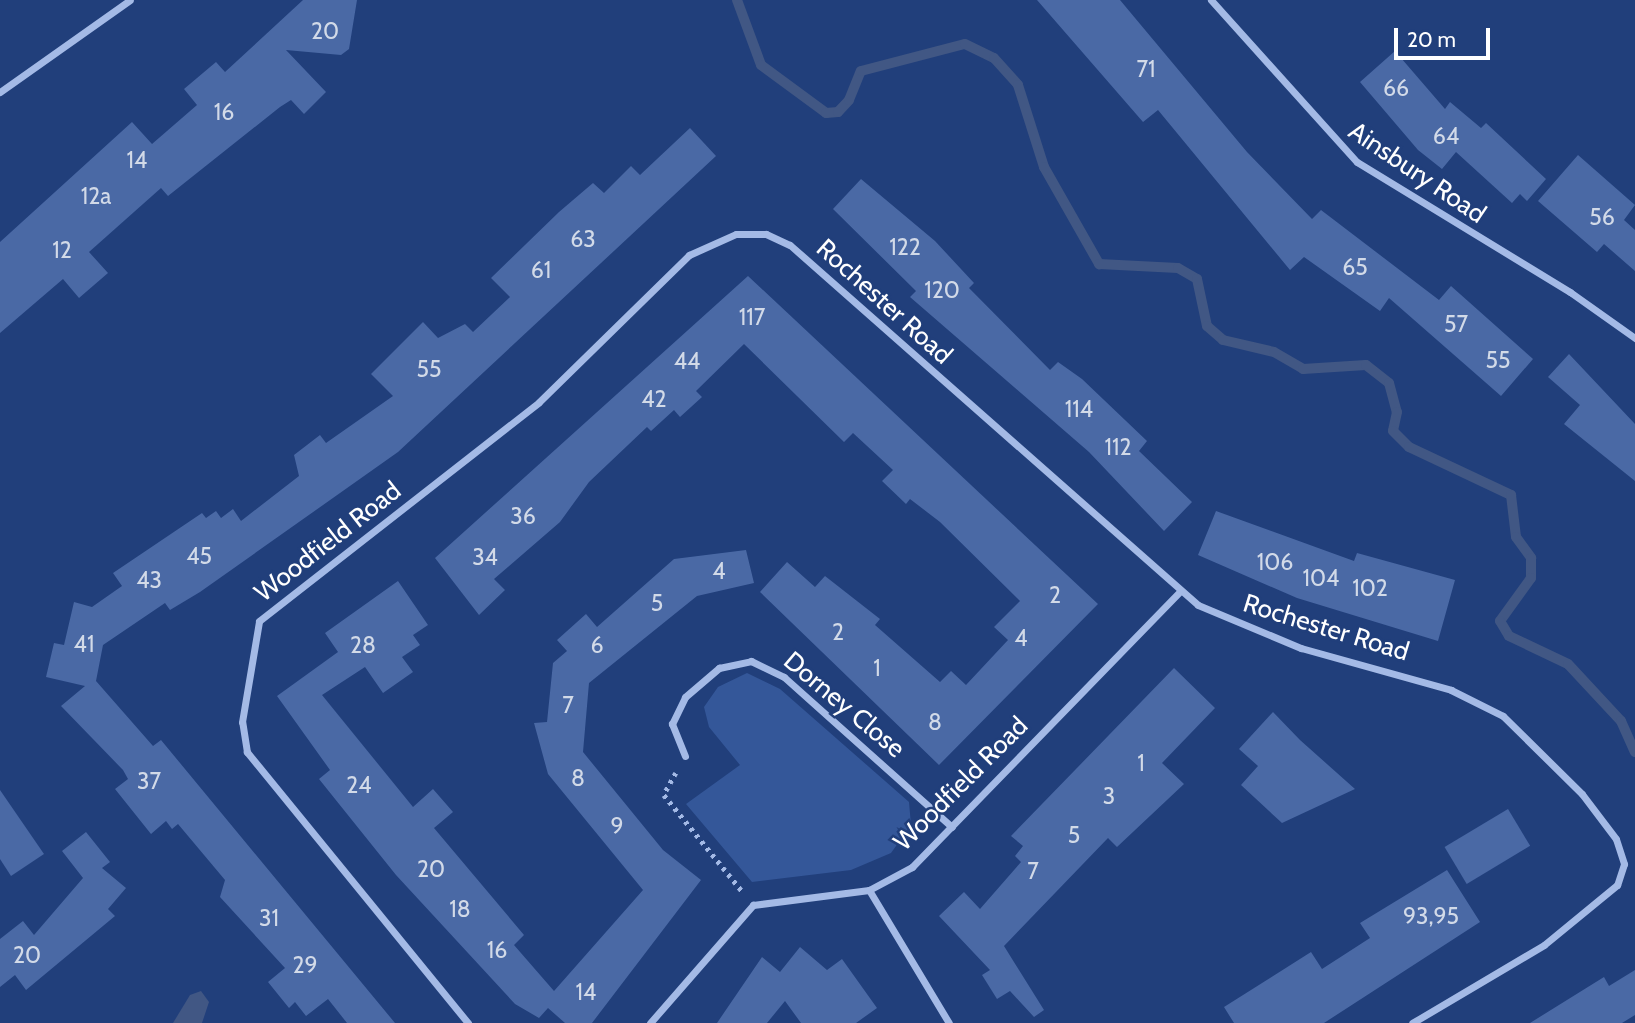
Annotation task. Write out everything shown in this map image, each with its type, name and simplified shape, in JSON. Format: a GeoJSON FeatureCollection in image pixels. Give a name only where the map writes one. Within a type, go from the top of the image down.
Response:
{"type":"FeatureCollection","features":[{"type":"Feature","properties":{"kind":"street"},"geometry":{"type":"LineString","coordinates":[[0,92],[130,0]]}},
{"type":"Feature","properties":{"kind":"street","name":"Ainsbury Road"},"geometry":{"type":"LineString","coordinates":[[1211,0],[1327,137],[1357,162],[1570,292],[1635,338]]}},
{"type":"Feature","properties":{"kind":"street","name":"Woodfield Road"},"geometry":{"type":"LineString","coordinates":[[468,1023],[247,752],[242,722],[259,621],[539,401],[689,255],[736,234],[766,234]]}},
{"type":"Feature","properties":{"kind":"street","name":"Rochester Road"},"geometry":{"type":"LineString","coordinates":[[766,234],[790,245],[1179,592],[1248,630],[1451,690],[1503,716],[1582,794],[1616,839],[1623,864],[1617,885],[1594,910],[1412,1023]]}},
{"type":"Feature","properties":{"kind":"street","name":"Woodfield Road"},"geometry":{"type":"LineString","coordinates":[[753,905],[869,890],[912,867],[1179,592]]}},
{"type":"Feature","properties":{"kind":"street","name":"Dorney Close"},"geometry":{"type":"LineString","coordinates":[[685,756],[672,724],[685,697],[719,668],[751,661],[784,677],[951,827]]}},
{"type":"Feature","properties":{"kind":"street"},"geometry":{"type":"LineString","coordinates":[[869,890],[949,1023]]}},
{"type":"Feature","properties":{"kind":"street"},"geometry":{"type":"LineString","coordinates":[[650,1023],[753,905]]}},
{"type":"Feature","properties":{"kind":"path"},"geometry":{"type":"LineString","coordinates":[[685,756],[664,795],[753,905]]}},
{"type":"Feature","properties":{"kind":"shaded area"},"geometry":{"type":"Polygon","coordinates":[[[747,673],[780,689],[909,802],[911,825],[891,853],[851,870],[752,882],[686,804],[740,765],[709,727],[704,707],[718,687],[747,673]]]}},
{"type":"Feature","properties":{"kind":"shaded area"},"geometry":{"type":"Polygon","coordinates":[[[201,991],[209,1002],[202,1023],[173,1023],[190,995],[201,991]]]}},
{"type":"Feature","properties":{"kind":"building"},"geometry":{"type":"Polygon","coordinates":[[[303,0],[357,0],[349,49],[341,55],[286,50],[326,92],[304,114],[291,100],[168,196],[161,188],[89,252],[108,273],[79,298],[63,279],[0,333],[0,242],[132,122],[152,144],[197,105],[184,89],[216,62],[225,72],[303,0]]]}},
{"type":"Feature","properties":{"kind":"building"},"geometry":{"type":"Polygon","coordinates":[[[1037,0],[1120,0],[1247,152],[1312,219],[1321,210],[1439,300],[1451,286],[1533,359],[1501,396],[1389,298],[1380,311],[1304,257],[1290,270],[1158,110],[1143,122],[1037,0]]]}},
{"type":"Feature","properties":{"kind":"building"},"geometry":{"type":"Polygon","coordinates":[[[1395,51],[1445,109],[1450,102],[1481,128],[1486,123],[1546,179],[1527,201],[1520,194],[1512,203],[1456,152],[1442,169],[1418,150],[1360,82],[1395,51]]]}},
{"type":"Feature","properties":{"kind":"building"},"geometry":{"type":"Polygon","coordinates":[[[690,128],[716,156],[398,452],[200,592],[170,610],[165,603],[103,645],[96,681],[153,746],[161,740],[395,1023],[347,1023],[328,999],[306,1016],[295,1002],[289,1008],[268,982],[285,968],[220,897],[225,880],[178,824],[172,829],[166,821],[151,834],[115,789],[128,779],[123,770],[61,706],[85,686],[46,677],[54,643],[64,645],[74,602],[92,607],[122,586],[113,573],[202,513],[206,518],[216,511],[221,518],[233,509],[241,521],[299,476],[294,455],[320,435],[326,443],[393,396],[371,374],[423,322],[438,338],[465,324],[473,332],[510,297],[491,278],[559,212],[593,183],[604,193],[631,166],[640,175],[690,128]]]}},
{"type":"Feature","properties":{"kind":"building"},"geometry":{"type":"Polygon","coordinates":[[[1578,155],[1635,205],[1624,220],[1635,230],[1635,271],[1604,244],[1597,252],[1538,201],[1578,155]]]}},
{"type":"Feature","properties":{"kind":"building"},"geometry":{"type":"Polygon","coordinates":[[[861,179],[935,241],[974,283],[969,288],[1050,370],[1058,362],[1082,379],[1147,441],[1139,451],[1192,502],[1164,531],[1089,452],[910,297],[916,291],[833,209],[861,179]]]}},
{"type":"Feature","properties":{"kind":"building"},"geometry":{"type":"Polygon","coordinates":[[[748,276],[1098,604],[939,765],[760,592],[787,562],[815,587],[825,576],[880,619],[875,625],[940,682],[951,671],[966,685],[1008,640],[994,627],[1020,601],[940,522],[910,499],[906,504],[882,481],[893,470],[853,433],[844,442],[744,344],[696,391],[702,397],[680,417],[674,410],[651,431],[647,427],[589,482],[560,522],[494,579],[505,590],[479,615],[435,558],[748,276]]]}},
{"type":"Feature","properties":{"kind":"building"},"geometry":{"type":"Polygon","coordinates":[[[1569,354],[1635,424],[1635,481],[1564,424],[1580,405],[1548,377],[1569,354]]]}},
{"type":"Feature","properties":{"kind":"building"},"geometry":{"type":"Polygon","coordinates":[[[1216,511],[1354,561],[1357,553],[1455,580],[1438,641],[1297,598],[1198,555],[1216,511]]]}},
{"type":"Feature","properties":{"kind":"building"},"geometry":{"type":"Polygon","coordinates":[[[746,550],[754,583],[697,596],[589,683],[583,752],[663,850],[701,880],[592,1023],[565,1023],[548,1008],[539,1018],[515,1004],[396,875],[319,779],[330,770],[277,696],[338,652],[325,633],[398,581],[428,625],[413,635],[420,645],[402,657],[413,672],[383,693],[365,667],[322,695],[413,807],[433,789],[453,812],[434,828],[524,935],[514,945],[554,991],[643,890],[548,774],[534,723],[547,722],[553,663],[567,651],[557,640],[586,614],[597,627],[674,559],[746,550]]]}},
{"type":"Feature","properties":{"kind":"building"},"geometry":{"type":"Polygon","coordinates":[[[1174,668],[1215,708],[1162,763],[1184,784],[1117,847],[1108,838],[1004,946],[1044,1010],[1034,1017],[1010,991],[997,999],[982,975],[990,970],[939,916],[964,892],[980,909],[1021,862],[1015,856],[1023,846],[1011,836],[1174,668]]]}},
{"type":"Feature","properties":{"kind":"building"},"geometry":{"type":"Polygon","coordinates":[[[1273,712],[1355,789],[1282,823],[1241,785],[1258,766],[1239,749],[1273,712]]]}},
{"type":"Feature","properties":{"kind":"building"},"geometry":{"type":"Polygon","coordinates":[[[0,790],[44,854],[11,876],[0,859],[0,790]]]}},
{"type":"Feature","properties":{"kind":"building"},"geometry":{"type":"Polygon","coordinates":[[[1508,809],[1530,846],[1467,884],[1445,847],[1508,809]]]}},
{"type":"Feature","properties":{"kind":"building"},"geometry":{"type":"Polygon","coordinates":[[[86,832],[110,862],[102,868],[126,888],[108,909],[115,916],[26,990],[15,975],[0,987],[0,939],[23,921],[34,935],[83,878],[62,851],[86,832]]]}},
{"type":"Feature","properties":{"kind":"building"},"geometry":{"type":"Polygon","coordinates":[[[1447,870],[1480,922],[1324,1023],[1234,1023],[1224,1007],[1311,952],[1322,969],[1370,938],[1360,923],[1447,870]]]}},
{"type":"Feature","properties":{"kind":"building"},"geometry":{"type":"Polygon","coordinates":[[[800,947],[827,970],[842,959],[877,1008],[856,1023],[801,1023],[785,1001],[767,1023],[717,1023],[762,957],[780,972],[800,947]]]}},
{"type":"Feature","properties":{"kind":"building"},"geometry":{"type":"Polygon","coordinates":[[[1635,970],[1635,1015],[1622,1023],[1530,1023],[1604,977],[1609,986],[1635,970]]]}},
{"type":"Feature","properties":{"kind":"waterway"},"geometry":{"type":"LineString","coordinates":[[737,0],[761,65],[826,113],[838,112],[849,100],[861,71],[965,44],[994,58],[1018,85],[1044,167],[1099,264],[1178,268],[1197,279],[1207,326],[1223,340],[1274,352],[1303,369],[1366,365],[1389,383],[1397,412],[1393,431],[1409,447],[1511,495],[1516,537],[1531,558],[1531,578],[1500,621],[1509,636],[1568,664],[1621,721],[1635,752]]}}]}
